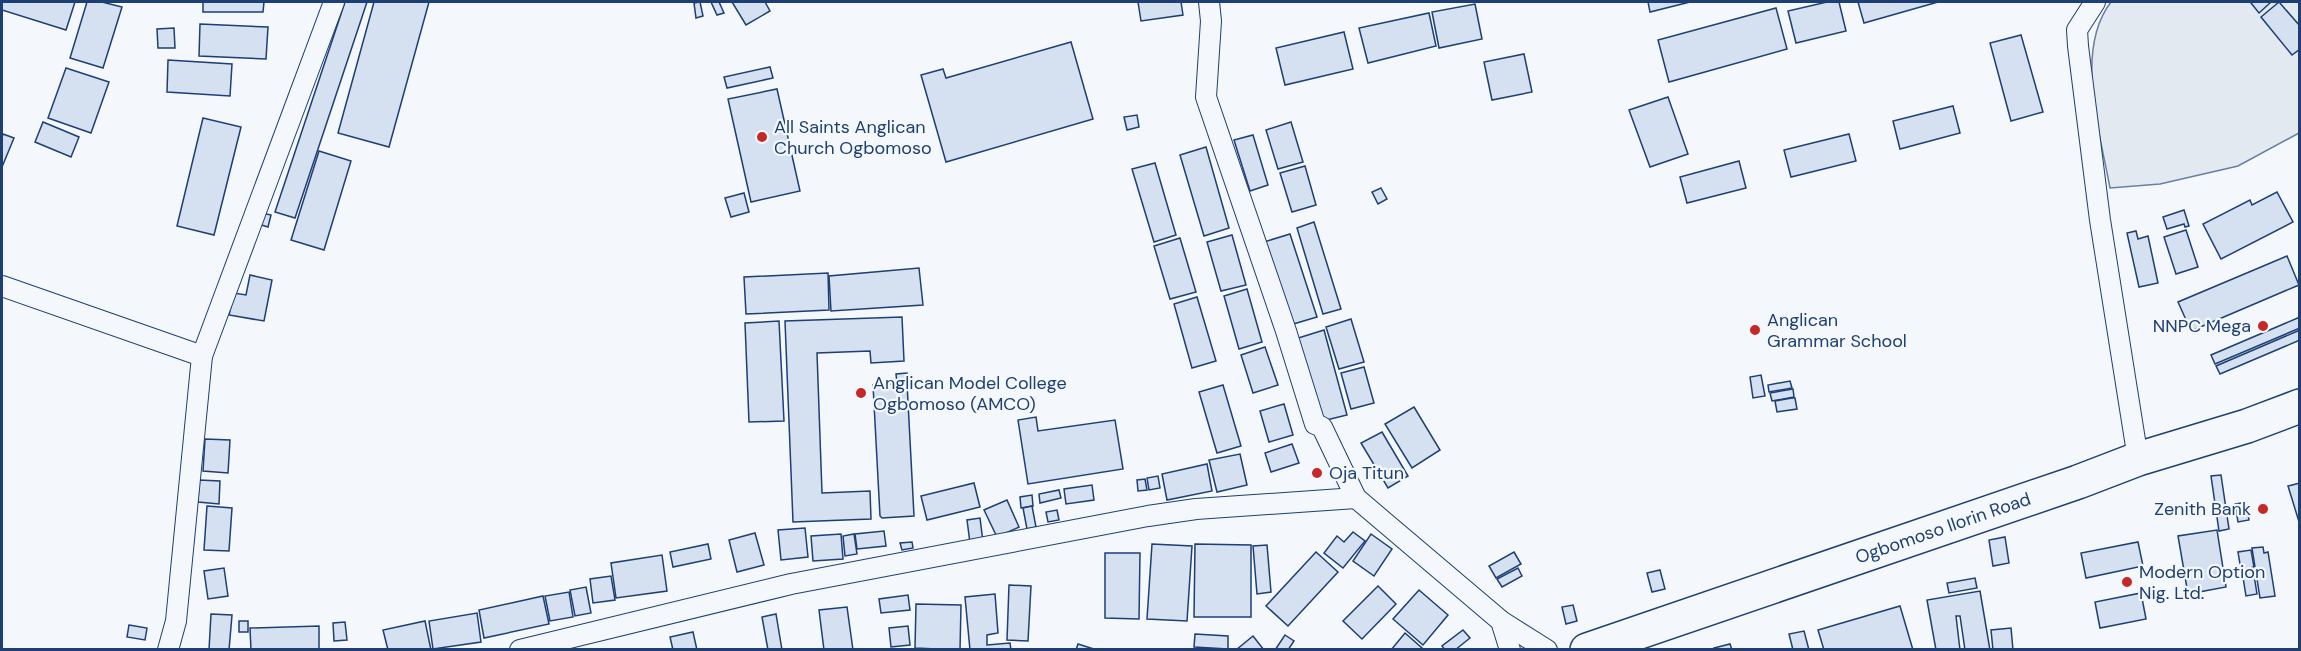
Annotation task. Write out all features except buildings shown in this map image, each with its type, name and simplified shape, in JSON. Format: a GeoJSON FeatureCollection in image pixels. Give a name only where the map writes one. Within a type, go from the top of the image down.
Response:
{"type":"FeatureCollection","features":[{"type":"Feature","properties":{"kind":"highway","name":"Ogbomoso Ilorin Road"},"geometry":{"type":"LineString","coordinates":[[1607,646],[1694,613],[2078,482],[2138,459],[2247,426],[2300,406]]}},
{"type":"Feature","properties":{"kind":"street"},"geometry":{"type":"LineString","coordinates":[[168,650],[176,621],[202,356],[334,2]]}},
{"type":"Feature","properties":{"kind":"street"},"geometry":{"type":"LineString","coordinates":[[1209,2],[1211,21],[1206,97],[1289,340],[1315,424],[1322,427],[1356,498],[1501,621],[1546,650]]}},
{"type":"Feature","properties":{"kind":"street"},"geometry":{"type":"LineString","coordinates":[[2095,2],[2077,30],[2078,46],[2100,220],[2138,459]]}},
{"type":"Feature","properties":{"kind":"street"},"geometry":{"type":"LineString","coordinates":[[2,286],[202,356]]}},
{"type":"Feature","properties":{"kind":"street"},"geometry":{"type":"LineString","coordinates":[[520,650],[791,584],[1148,516],[1197,509],[1356,498]]}},
{"type":"Feature","properties":{"kind":"street"},"geometry":{"type":"LineString","coordinates":[[1501,621],[1510,650]]}},
{"type":"Feature","properties":{"kind":"shaded area"},"geometry":{"type":"Polygon","coordinates":[[[2111,2],[2299,2],[2299,133],[2238,166],[2160,184],[2110,188],[2096,117],[2092,67],[2094,43],[2100,21],[2111,2]]]}},
{"type":"Feature","properties":{"kind":"place","name":"All Saints Anglican Church Ogbomoso"},"geometry":{"type":"Point","coordinates":[762,137]}},
{"type":"Feature","properties":{"kind":"place","name":"NNPC Mega"},"geometry":{"type":"Point","coordinates":[2263,326]}},
{"type":"Feature","properties":{"kind":"place","name":"Anglican Grammar School"},"geometry":{"type":"Point","coordinates":[1755,330]}},
{"type":"Feature","properties":{"kind":"place","name":"Anglican Model College Ogbomoso (AMCO)"},"geometry":{"type":"Point","coordinates":[861,393]}},
{"type":"Feature","properties":{"kind":"place","name":"Oja Titun"},"geometry":{"type":"Point","coordinates":[1317,473]}},
{"type":"Feature","properties":{"kind":"place","name":"Zenith Bank"},"geometry":{"type":"Point","coordinates":[2263,509]}},
{"type":"Feature","properties":{"kind":"place","name":"Modern Option Nig. Ltd."},"geometry":{"type":"Point","coordinates":[2127,582]}}]}
